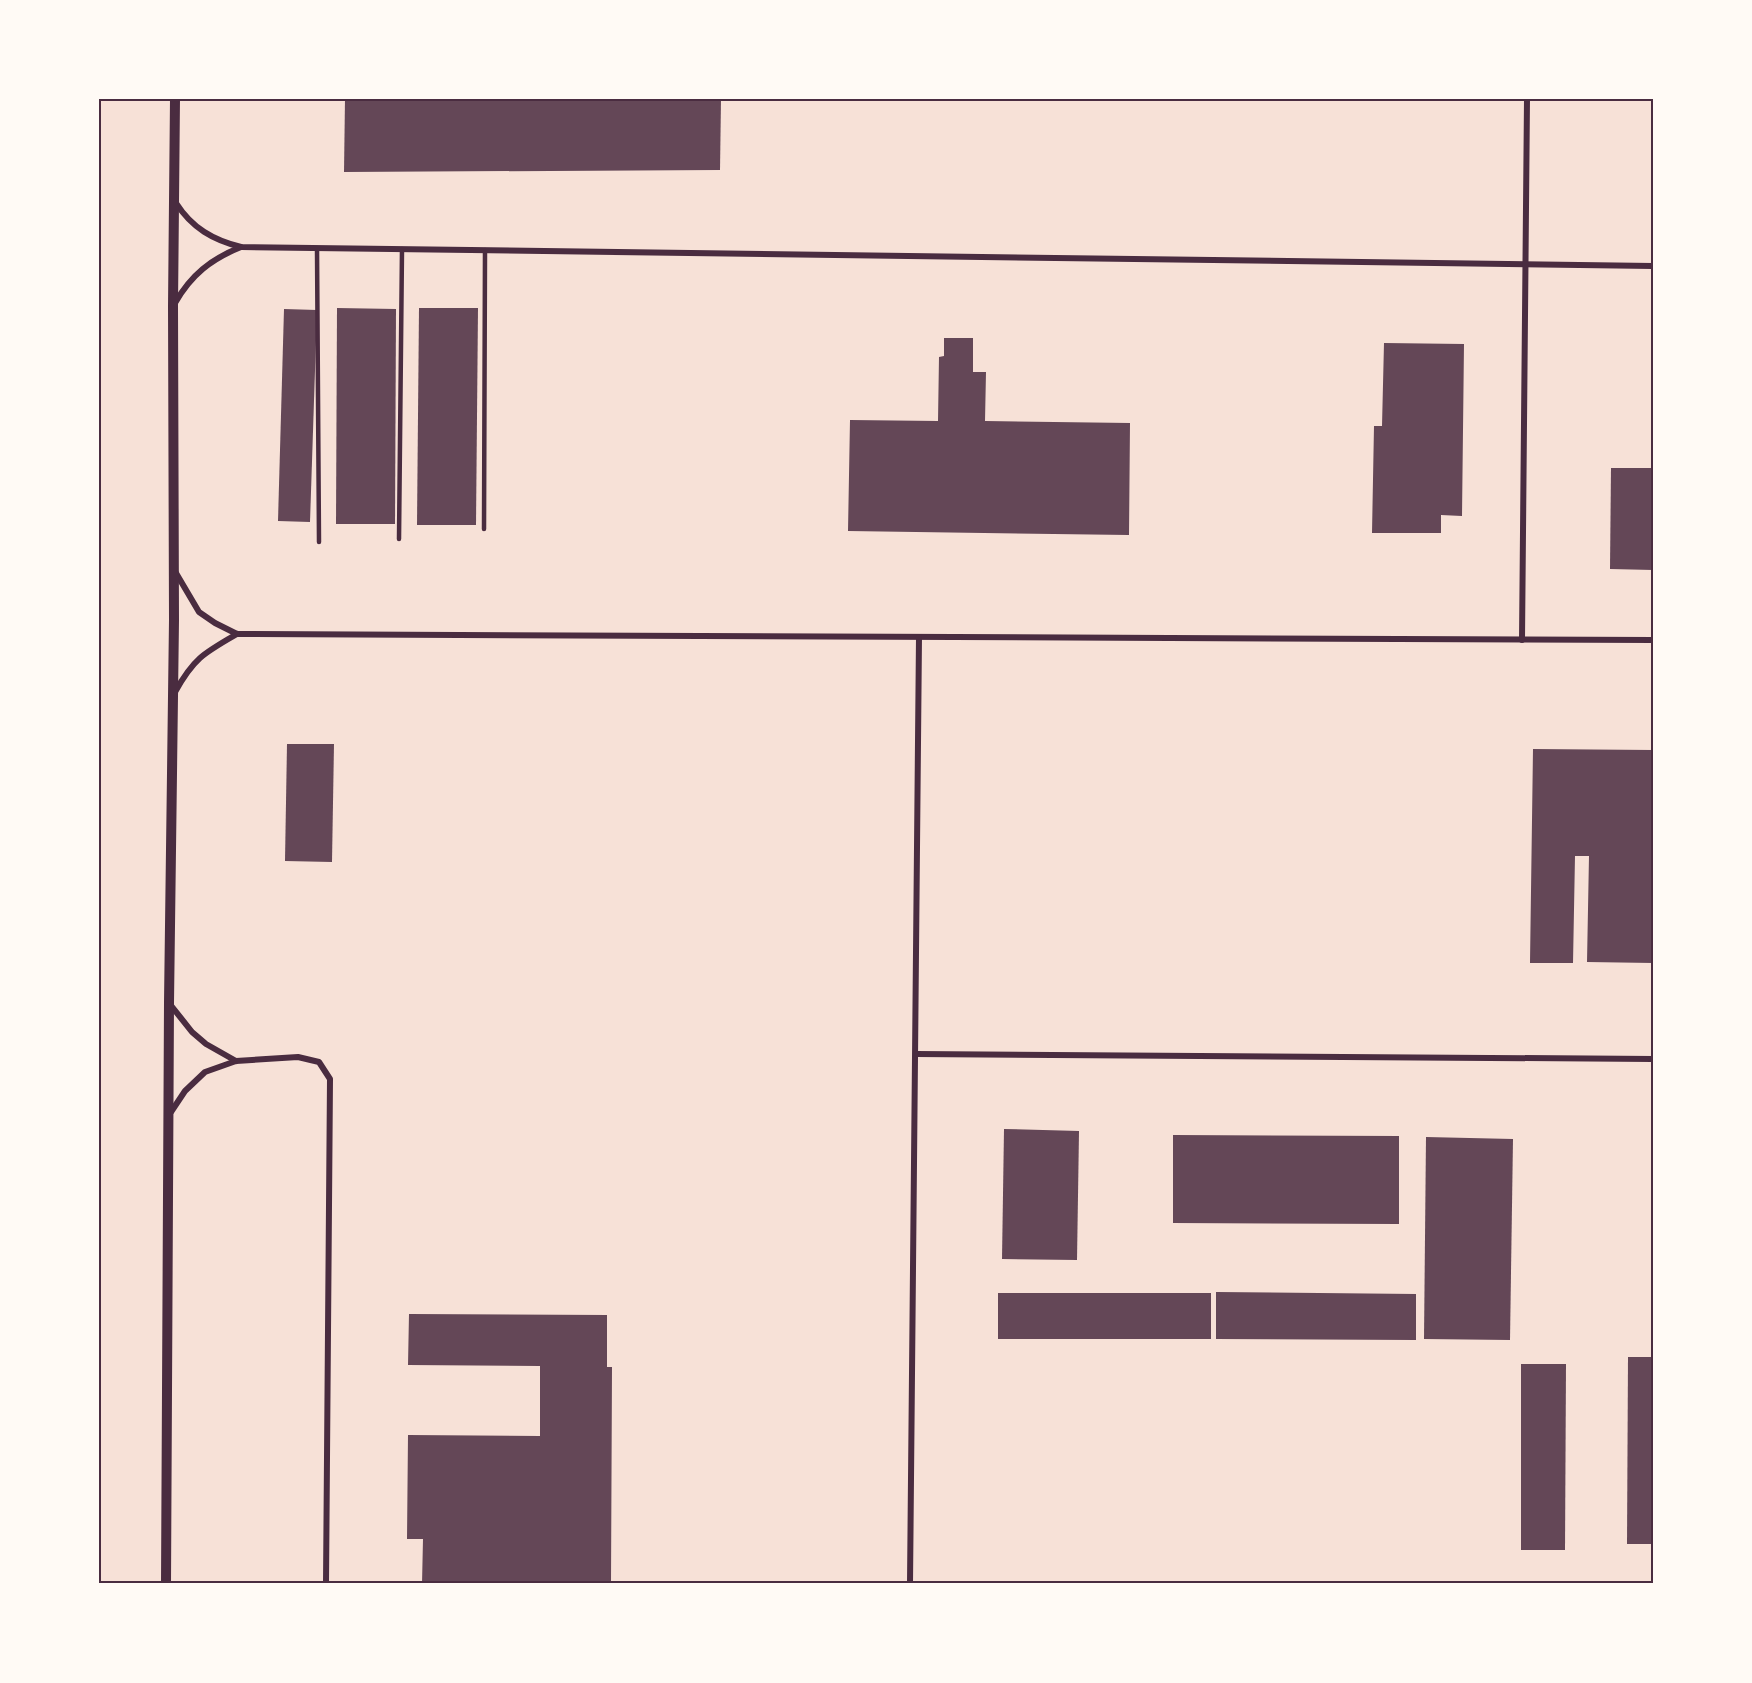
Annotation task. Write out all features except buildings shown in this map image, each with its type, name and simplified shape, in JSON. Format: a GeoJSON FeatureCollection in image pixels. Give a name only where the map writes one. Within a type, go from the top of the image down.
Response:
{"type":"FeatureCollection","features":[{"type":"Feature","properties":{"kind":"street"},"geometry":{"type":"LineString","coordinates":[[167,1582],[168,1115],[175,570],[173,306],[175,99]]}},
{"type":"Feature","properties":{"kind":"street"},"geometry":{"type":"LineString","coordinates":[[1522,640],[1527,99]]}},
{"type":"Feature","properties":{"kind":"street"},"geometry":{"type":"LineString","coordinates":[[175,202],[196,228],[210,237],[242,247],[1653,266]]}},
{"type":"Feature","properties":{"kind":"street"},"geometry":{"type":"LineString","coordinates":[[173,306],[201,269],[224,254],[242,247]]}},
{"type":"Feature","properties":{"kind":"street"},"geometry":{"type":"LineString","coordinates":[[175,570],[199,612],[237,634],[1653,640]]}},
{"type":"Feature","properties":{"kind":"street"},"geometry":{"type":"LineString","coordinates":[[173,694],[201,655],[237,634]]}},
{"type":"Feature","properties":{"kind":"street"},"geometry":{"type":"LineString","coordinates":[[910,1584],[919,637]]}},
{"type":"Feature","properties":{"kind":"street"},"geometry":{"type":"LineString","coordinates":[[169,1003],[192,1032],[206,1044],[236,1061]]}},
{"type":"Feature","properties":{"kind":"street"},"geometry":{"type":"LineString","coordinates":[[916,1054],[1653,1059]]}},
{"type":"Feature","properties":{"kind":"street"},"geometry":{"type":"LineString","coordinates":[[168,1115],[185,1091],[206,1072],[236,1061],[298,1057],[319,1062],[330,1079],[326,1584]]}},
{"type":"Feature","properties":{"kind":"lane"},"geometry":{"type":"LineString","coordinates":[[317,248],[318,542]]}},
{"type":"Feature","properties":{"kind":"lane"},"geometry":{"type":"LineString","coordinates":[[399,539],[402,249]]}},
{"type":"Feature","properties":{"kind":"lane"},"geometry":{"type":"LineString","coordinates":[[484,529],[485,250]]}}]}
